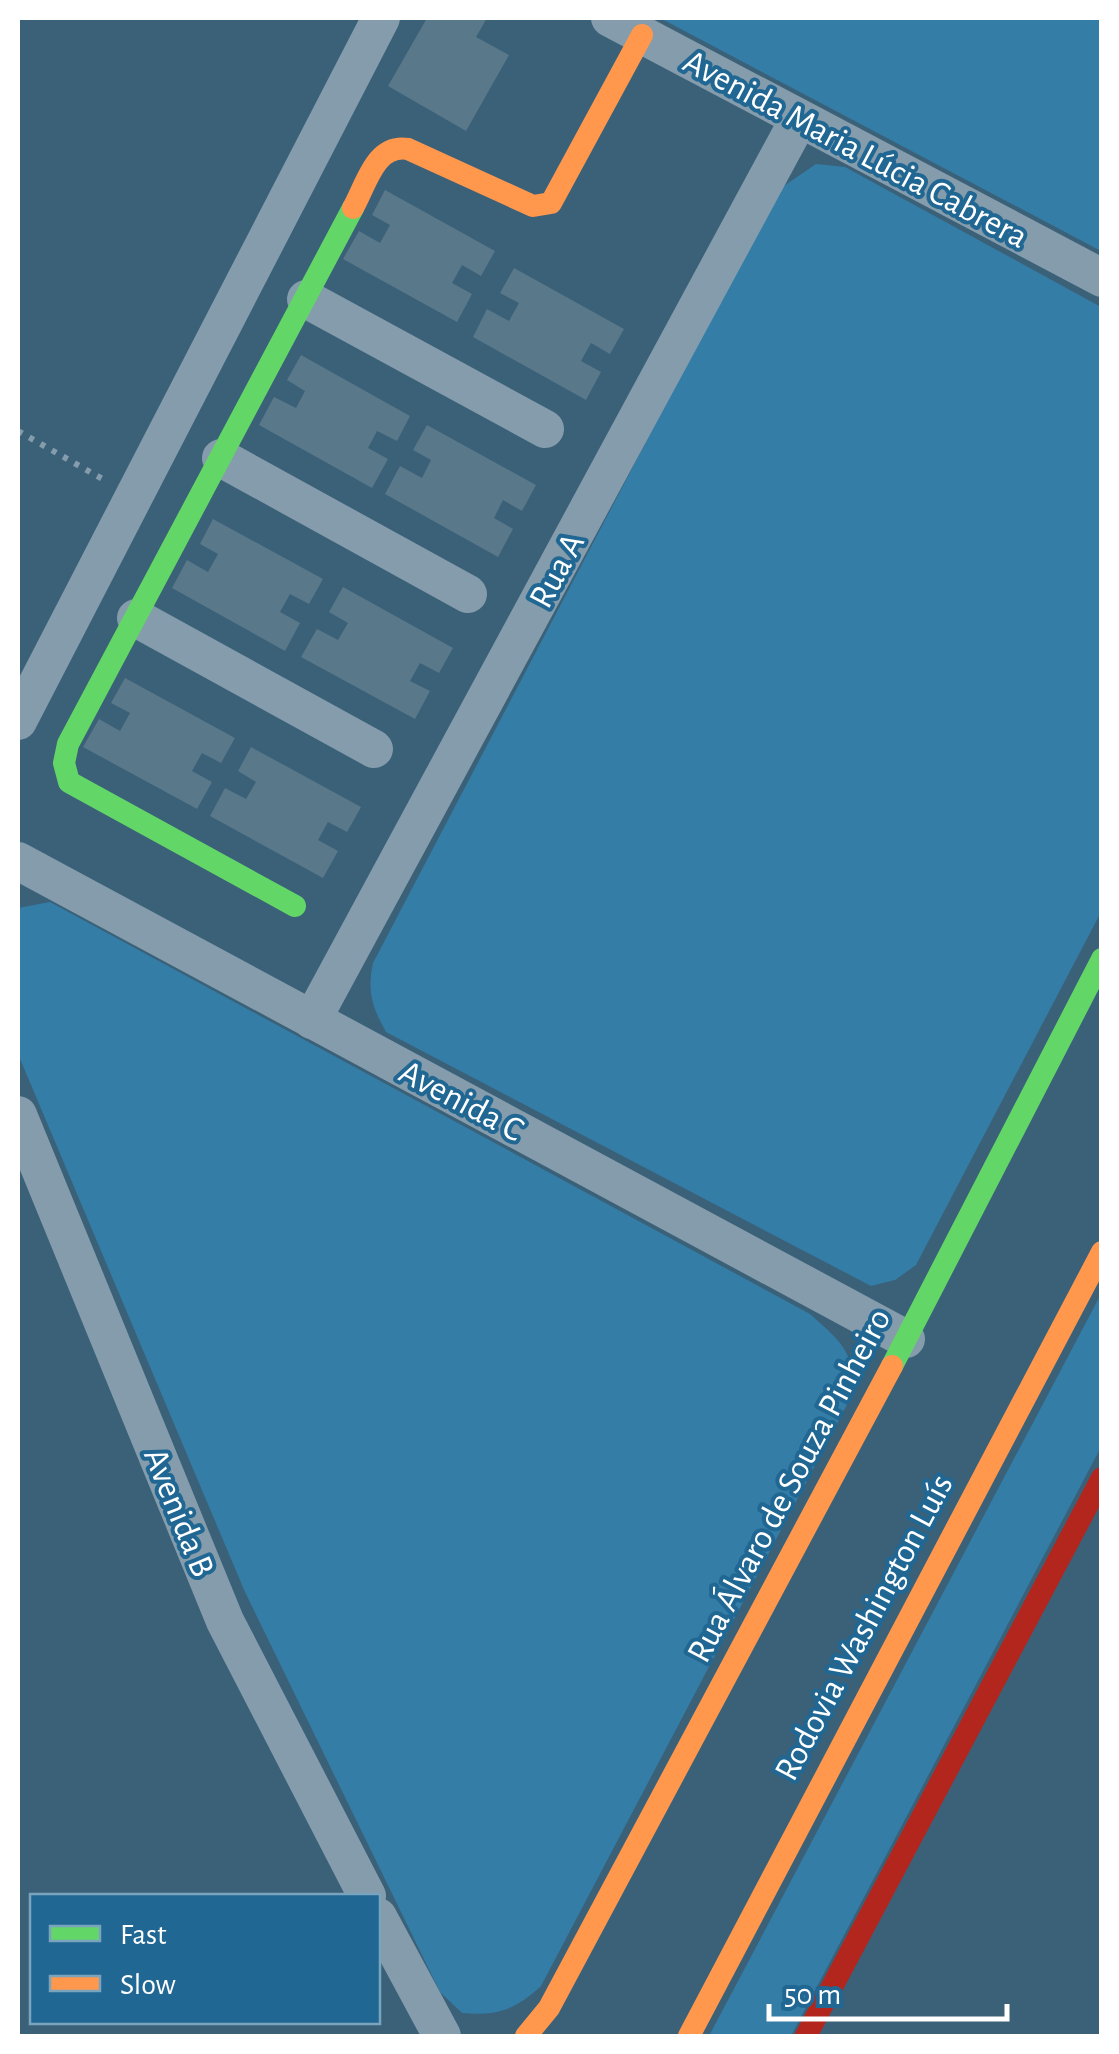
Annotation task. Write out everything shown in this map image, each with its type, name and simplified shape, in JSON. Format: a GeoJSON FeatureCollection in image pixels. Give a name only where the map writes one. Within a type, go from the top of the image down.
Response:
{"type":"FeatureCollection","features":[{"type":"Feature","properties":{"kind":"main road"},"geometry":{"type":"LineString","coordinates":[[295,906],[69,782],[64,764],[68,744],[383,152],[394,147],[408,149],[533,206],[551,203],[626,26]]}},
{"type":"Feature","properties":{"kind":"main road","name":"Rua Álvaro de Souza Pinheiro"},"geometry":{"type":"LineString","coordinates":[[526,2036],[549,2008],[906,1339],[1102,960]]}},
{"type":"Feature","properties":{"kind":"main road","name":"Rodovia Washington Luís"},"geometry":{"type":"LineString","coordinates":[[689,2036],[1102,1249]]}},
{"type":"Feature","properties":{"kind":"main road"},"geometry":{"type":"LineString","coordinates":[[806,2036],[1102,1478]]}},
{"type":"Feature","properties":{"kind":"main road"},"geometry":{"type":"LineString","coordinates":[[1078,1522],[1102,1495]]}},
{"type":"Feature","properties":{"kind":"street"},"geometry":{"type":"LineString","coordinates":[[18,721],[380,18]]}},
{"type":"Feature","properties":{"kind":"street","name":"Avenida Maria Lúcia Cabrera"},"geometry":{"type":"LineString","coordinates":[[626,26],[1102,278]]}},
{"type":"Feature","properties":{"kind":"street","name":"Rua A"},"geometry":{"type":"LineString","coordinates":[[312,1020],[799,119]]}},
{"type":"Feature","properties":{"kind":"street"},"geometry":{"type":"LineString","coordinates":[[306,299],[545,429]]}},
{"type":"Feature","properties":{"kind":"street"},"geometry":{"type":"LineString","coordinates":[[221,458],[468,594]]}},
{"type":"Feature","properties":{"kind":"street"},"geometry":{"type":"LineString","coordinates":[[136,618],[374,750]]}},
{"type":"Feature","properties":{"kind":"street","name":"Avenida C"},"geometry":{"type":"LineString","coordinates":[[18,861],[906,1339]]}},
{"type":"Feature","properties":{"kind":"street","name":"Avenida B"},"geometry":{"type":"LineString","coordinates":[[18,1116],[225,1621],[366,1894]]}},
{"type":"Feature","properties":{"kind":"street"},"geometry":{"type":"LineString","coordinates":[[380,1921],[442,2036]]}},
{"type":"Feature","properties":{"kind":"path"},"geometry":{"type":"LineString","coordinates":[[18,431],[133,497]]}},
{"type":"Feature","properties":{"kind":"shaded area"},"geometry":{"type":"Polygon","coordinates":[[[660,18],[1101,18],[1101,251],[660,18]]]}},
{"type":"Feature","properties":{"kind":"shaded area"},"geometry":{"type":"Polygon","coordinates":[[[816,164],[845,167],[1101,307],[1101,912],[916,1265],[895,1280],[871,1286],[386,1032],[371,991],[373,963],[778,190],[816,164]]]}},
{"type":"Feature","properties":{"kind":"shaded area"},"geometry":{"type":"Polygon","coordinates":[[[50,902],[810,1314],[837,1340],[848,1357],[853,1393],[541,1986],[505,2010],[462,2013],[440,1992],[245,1592],[18,1054],[18,908],[50,902]]]}},
{"type":"Feature","properties":{"kind":"shaded area"},"geometry":{"type":"Polygon","coordinates":[[[1101,1294],[1101,1447],[791,2036],[709,2036],[1101,1294]]]}},
{"type":"Feature","properties":{"kind":"building"},"geometry":{"type":"Polygon","coordinates":[[[427,18],[487,18],[476,37],[509,55],[466,131],[388,86],[427,18]]]}},
{"type":"Feature","properties":{"kind":"building"},"geometry":{"type":"Polygon","coordinates":[[[385,190],[495,251],[481,276],[462,265],[452,283],[472,294],[457,322],[343,259],[359,231],[380,243],[390,225],[372,215],[385,190]]]}},
{"type":"Feature","properties":{"kind":"building"},"geometry":{"type":"Polygon","coordinates":[[[514,268],[624,329],[610,354],[591,343],[581,361],[601,372],[586,400],[473,337],[487,309],[509,321],[519,303],[500,293],[514,268]]]}},
{"type":"Feature","properties":{"kind":"building"},"geometry":{"type":"Polygon","coordinates":[[[301,355],[410,416],[397,441],[377,431],[368,448],[388,459],[372,488],[259,425],[274,397],[296,408],[305,391],[287,380],[301,355]]]}},
{"type":"Feature","properties":{"kind":"building"},"geometry":{"type":"Polygon","coordinates":[[[427,425],[536,485],[522,511],[503,500],[494,518],[513,529],[498,557],[385,494],[400,466],[422,478],[431,460],[413,450],[427,425]]]}},
{"type":"Feature","properties":{"kind":"building"},"geometry":{"type":"Polygon","coordinates":[[[213,519],[323,579],[309,604],[290,594],[280,612],[300,623],[285,651],[172,588],[187,560],[208,572],[218,554],[200,544],[213,519]]]}},
{"type":"Feature","properties":{"kind":"building"},"geometry":{"type":"Polygon","coordinates":[[[343,587],[453,648],[439,673],[420,663],[410,681],[430,691],[415,719],[301,657],[317,629],[338,640],[348,623],[329,612],[343,587]]]}},
{"type":"Feature","properties":{"kind":"building"},"geometry":{"type":"Polygon","coordinates":[[[125,678],[235,738],[221,763],[202,753],[192,771],[212,782],[197,809],[83,747],[99,719],[120,731],[130,713],[111,703],[125,678]]]}},
{"type":"Feature","properties":{"kind":"building"},"geometry":{"type":"Polygon","coordinates":[[[251,747],[361,807],[347,832],[328,822],[318,840],[338,851],[323,878],[210,816],[225,788],[246,799],[256,782],[238,771],[251,747]]]}},
{"type":"Feature","properties":{"kind":"traffic: fast"},"geometry":{"type":"LineString","coordinates":[[295,906],[69,782],[64,763],[68,744],[353,208]]}},
{"type":"Feature","properties":{"kind":"traffic: fast"},"geometry":{"type":"LineString","coordinates":[[892,1366],[1102,959]]}},
{"type":"Feature","properties":{"kind":"traffic: slow"},"geometry":{"type":"LineString","coordinates":[[353,208],[373,167],[397,149],[408,149],[533,206],[551,203],[642,35]]}},
{"type":"Feature","properties":{"kind":"traffic: slow"},"geometry":{"type":"LineString","coordinates":[[689,2036],[1102,1252]]}},
{"type":"Feature","properties":{"kind":"traffic: slow"},"geometry":{"type":"LineString","coordinates":[[526,2036],[549,2008],[892,1366]]}},
{"type":"Feature","properties":{"kind":"traffic: jam"},"geometry":{"type":"LineString","coordinates":[[806,2036],[1102,1478]]}}]}
